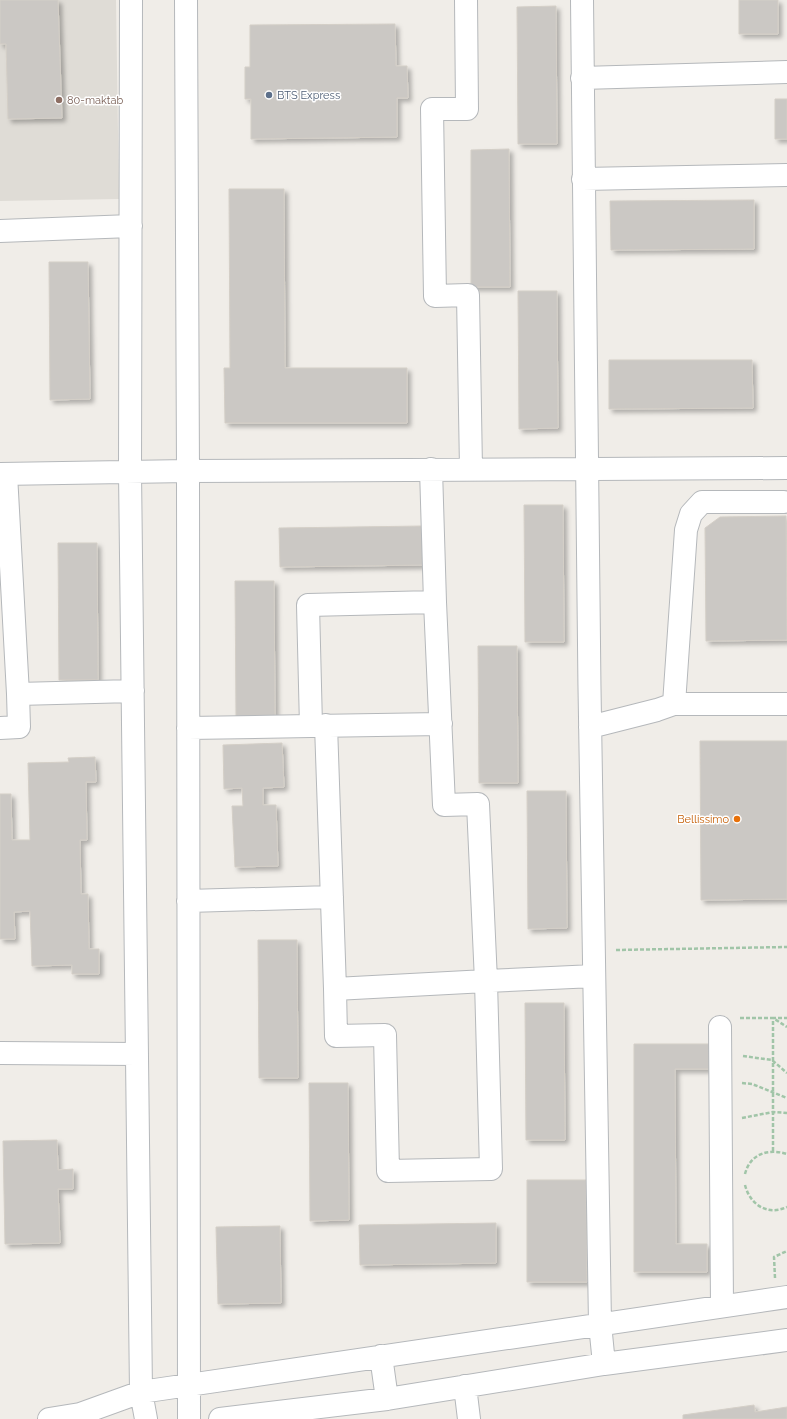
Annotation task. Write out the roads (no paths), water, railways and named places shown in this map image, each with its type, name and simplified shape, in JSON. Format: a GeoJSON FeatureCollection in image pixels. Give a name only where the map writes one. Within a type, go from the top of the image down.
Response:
{"type":"FeatureCollection","features":[{"type":"Feature","properties":{"kind":"street"},"geometry":{"type":"LineString","coordinates":[[131,0],[130,472],[141,1392],[146,1419]]}},
{"type":"Feature","properties":{"kind":"street"},"geometry":{"type":"LineString","coordinates":[[186,0],[189,1419]]}},
{"type":"Feature","properties":{"kind":"street"},"geometry":{"type":"LineString","coordinates":[[466,0],[468,109],[432,109],[435,296],[468,296],[471,469]]}},
{"type":"Feature","properties":{"kind":"street"},"geometry":{"type":"LineString","coordinates":[[582,0],[586,468],[593,950],[600,1324],[604,1364]]}},
{"type":"Feature","properties":{"kind":"street"},"geometry":{"type":"LineString","coordinates":[[582,78],[787,72]]}},
{"type":"Feature","properties":{"kind":"street"},"geometry":{"type":"LineString","coordinates":[[583,179],[787,175]]}},
{"type":"Feature","properties":{"kind":"street"},"geometry":{"type":"LineString","coordinates":[[0,231],[131,226]]}},
{"type":"Feature","properties":{"kind":"street"},"geometry":{"type":"LineString","coordinates":[[0,728],[19,727],[18,694],[6,591],[3,474],[432,469],[787,468]]}},
{"type":"Feature","properties":{"kind":"street"},"geometry":{"type":"LineString","coordinates":[[432,469],[435,602],[444,805],[478,804],[486,981],[491,1169],[388,1171],[385,1035],[336,1036],[332,897],[308,606],[435,602]]}},
{"type":"Feature","properties":{"kind":"street"},"geometry":{"type":"LineString","coordinates":[[674,704],[686,530],[691,514],[702,502],[784,502]]}},
{"type":"Feature","properties":{"kind":"street"},"geometry":{"type":"LineString","coordinates":[[18,694],[133,691]]}},
{"type":"Feature","properties":{"kind":"street"},"geometry":{"type":"LineString","coordinates":[[590,727],[657,710],[674,704],[787,704]]}},
{"type":"Feature","properties":{"kind":"street"},"geometry":{"type":"LineString","coordinates":[[188,728],[441,724]]}},
{"type":"Feature","properties":{"kind":"street"},"geometry":{"type":"LineString","coordinates":[[188,900],[332,897]]}},
{"type":"Feature","properties":{"kind":"street"},"geometry":{"type":"LineString","coordinates":[[335,989],[594,976]]}},
{"type":"Feature","properties":{"kind":"street"},"geometry":{"type":"LineString","coordinates":[[720,1027],[722,1306]]}},
{"type":"Feature","properties":{"kind":"street"},"geometry":{"type":"LineString","coordinates":[[0,1053],[137,1054]]}},
{"type":"Feature","properties":{"kind":"street"},"geometry":{"type":"LineString","coordinates":[[49,1419],[80,1414],[141,1392],[722,1306],[781,1289]]}},
{"type":"Feature","properties":{"kind":"street"},"geometry":{"type":"LineString","coordinates":[[220,1419],[387,1399],[604,1364],[787,1340]]}},
{"type":"Feature","properties":{"kind":"street"},"geometry":{"type":"LineString","coordinates":[[380,1356],[387,1399]]}},
{"type":"Feature","properties":{"kind":"street"},"geometry":{"type":"LineString","coordinates":[[465,1386],[469,1419]]}},
{"type":"Feature","properties":{"kind":"street"},"geometry":{"type":"LineString","coordinates":[[80,1414],[109,1419]]}},
{"type":"Feature","properties":{"kind":"place","name":"BTS Express"},"geometry":{"type":"Point","coordinates":[269,95]}},
{"type":"Feature","properties":{"kind":"place","name":"80-maktab"},"geometry":{"type":"Point","coordinates":[59,100]}},
{"type":"Feature","properties":{"kind":"place","name":"Bellissimo"},"geometry":{"type":"Point","coordinates":[737,819]}}]}
